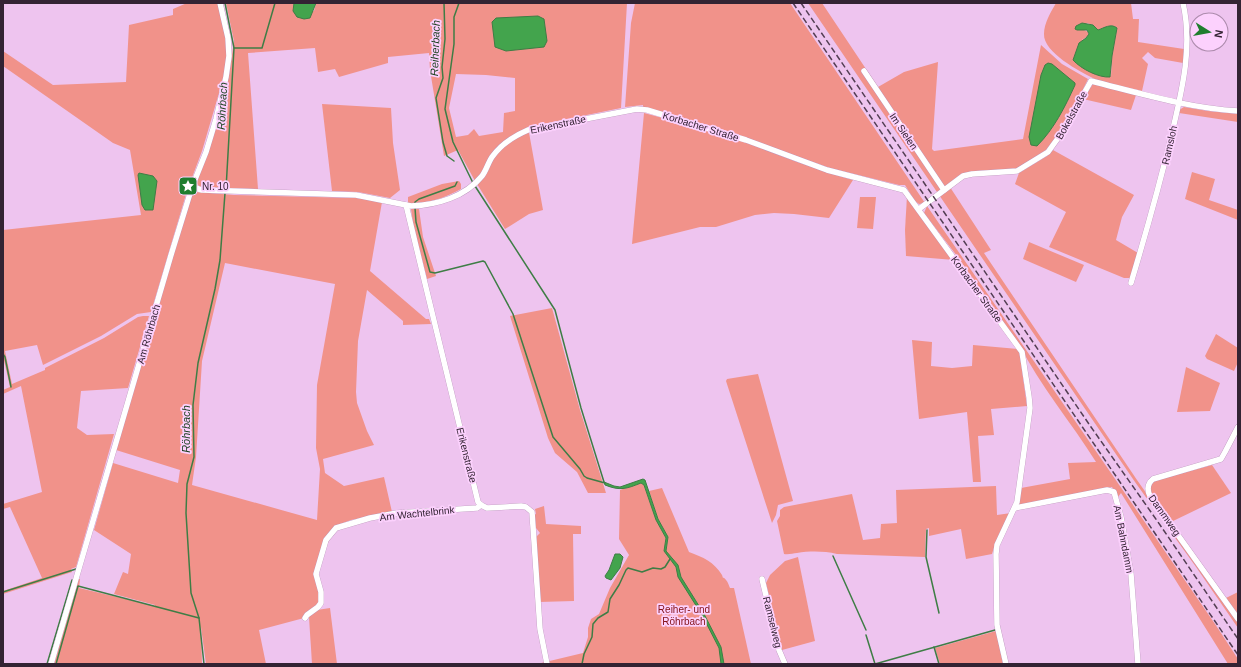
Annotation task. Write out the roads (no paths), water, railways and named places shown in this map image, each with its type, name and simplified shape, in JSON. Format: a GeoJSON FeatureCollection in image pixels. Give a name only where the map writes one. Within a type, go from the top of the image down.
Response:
{"type":"FeatureCollection","features":[{"type":"Feature","properties":{"kind":"street","name":"Am Röhrbach"},"geometry":{"type":"LineString","coordinates":[[51,664],[192,187],[206,152],[216,119],[230,56],[228,38],[220,3]]}},
{"type":"Feature","properties":{"kind":"street","name":"Ramsloh"},"geometry":{"type":"LineString","coordinates":[[1131,283],[1158,195],[1179,103],[1186,56],[1187,29],[1183,3]]}},
{"type":"Feature","properties":{"kind":"street","name":"Im Sielen"},"geometry":{"type":"LineString","coordinates":[[864,71],[944,190]]}},
{"type":"Feature","properties":{"kind":"street","name":"Bokelstraße"},"geometry":{"type":"LineString","coordinates":[[919,209],[966,175],[1017,171],[1048,152],[1061,134],[1091,81],[1179,103],[1210,109],[1238,111]]}},
{"type":"Feature","properties":{"kind":"street","name":"Erikenstraße"},"geometry":{"type":"LineString","coordinates":[[192,187],[202,190],[356,195],[408,206],[419,206],[448,200],[461,194],[482,176],[496,152],[504,144],[516,136],[536,129],[620,112],[643,109]]}},
{"type":"Feature","properties":{"kind":"street","name":"Korbacher Straße"},"geometry":{"type":"LineString","coordinates":[[643,109],[746,140],[838,173],[904,190],[910,195],[1022,352],[1030,408],[1015,508],[997,545],[996,554],[998,625],[1006,664]]}},
{"type":"Feature","properties":{"kind":"street","name":"Erikenstraße"},"geometry":{"type":"LineString","coordinates":[[408,206],[478,502],[481,505]]}},
{"type":"Feature","properties":{"kind":"street","name":"Dammweg"},"geometry":{"type":"LineString","coordinates":[[1238,427],[1221,459],[1153,479],[1149,482],[1148,491],[1238,619]]}},
{"type":"Feature","properties":{"kind":"street","name":"Am Bahndamm"},"geometry":{"type":"LineString","coordinates":[[1015,508],[1107,490],[1114,492],[1121,518],[1131,574],[1138,664]]}},
{"type":"Feature","properties":{"kind":"street","name":"Am Wachtelbrink"},"geometry":{"type":"LineString","coordinates":[[305,618],[321,603],[321,592],[316,574],[326,540],[336,528],[370,518],[397,513],[477,508],[481,505]]}},
{"type":"Feature","properties":{"kind":"street"},"geometry":{"type":"LineString","coordinates":[[481,505],[487,508],[521,506],[526,507],[532,512],[540,630],[547,663]]}},
{"type":"Feature","properties":{"kind":"street","name":"Ramselweg"},"geometry":{"type":"LineString","coordinates":[[762,579],[785,664]]}},
{"type":"Feature","properties":{"kind":"waterway","name":"Röhrbach"},"geometry":{"type":"LineString","coordinates":[[225,3],[234,48],[226,189]]}},
{"type":"Feature","properties":{"kind":"waterway","name":"Röhrbach"},"geometry":{"type":"LineString","coordinates":[[234,48],[262,48],[275,3]]}},
{"type":"Feature","properties":{"kind":"waterway","name":"Reiherbach"},"geometry":{"type":"LineString","coordinates":[[444,3],[445,39],[442,67],[443,78],[436,98],[443,142],[447,156],[454,161]]}},
{"type":"Feature","properties":{"kind":"waterway"},"geometry":{"type":"LineString","coordinates":[[459,3],[454,17],[454,44],[445,109],[453,142],[473,183]]}},
{"type":"Feature","properties":{"kind":"waterway"},"geometry":{"type":"LineString","coordinates":[[415,204],[415,202],[419,199],[455,186],[457,182]]}},
{"type":"Feature","properties":{"kind":"waterway"},"geometry":{"type":"LineString","coordinates":[[475,186],[555,310],[581,408],[604,482]]}},
{"type":"Feature","properties":{"kind":"waterway","name":"Röhrbach"},"geometry":{"type":"LineString","coordinates":[[204,664],[199,618],[191,593],[186,513],[187,484],[194,457],[193,405],[198,363],[220,260],[225,193]]}},
{"type":"Feature","properties":{"kind":"waterway"},"geometry":{"type":"LineString","coordinates":[[415,208],[416,222],[430,272],[435,273],[483,261],[485,262],[513,314],[553,437],[580,469],[584,476],[605,483]]}},
{"type":"Feature","properties":{"kind":"waterway"},"geometry":{"type":"LineString","coordinates":[[3,354],[5,357],[11,387]]}},
{"type":"Feature","properties":{"kind":"waterway"},"geometry":{"type":"LineString","coordinates":[[927,530],[926,557],[939,613]]}},
{"type":"Feature","properties":{"kind":"waterway"},"geometry":{"type":"LineString","coordinates":[[833,556],[866,630]]}},
{"type":"Feature","properties":{"kind":"waterway"},"geometry":{"type":"LineString","coordinates":[[582,664],[584,654],[592,637],[593,624],[598,618],[608,612],[610,599],[626,570],[628,568],[642,572],[653,568],[661,569],[665,567],[670,559]]}},
{"type":"Feature","properties":{"kind":"waterway"},"geometry":{"type":"LineString","coordinates":[[3,592],[76,569]]}},
{"type":"Feature","properties":{"kind":"waterway"},"geometry":{"type":"LineString","coordinates":[[47,664],[72,580]]}},
{"type":"Feature","properties":{"kind":"waterway"},"geometry":{"type":"LineString","coordinates":[[56,664],[78,586],[199,618]]}},
{"type":"Feature","properties":{"kind":"waterway"},"geometry":{"type":"LineString","coordinates":[[866,635],[875,664],[995,630]]}},
{"type":"Feature","properties":{"kind":"waterway"},"geometry":{"type":"LineString","coordinates":[[934,647],[939,664]]}},
{"type":"Feature","properties":{"kind":"railway"},"geometry":{"type":"LineString","coordinates":[[793,3],[1238,655]]}},
{"type":"Feature","properties":{"kind":"railway"},"geometry":{"type":"LineString","coordinates":[[801,3],[1238,639]]}},
{"type":"Feature","properties":{"kind":"place","name":"Nr. 10"},"geometry":{"type":"Point","coordinates":[188,186]}},
{"type":"Feature","properties":{"kind":"park label","name":"Reiher- und Röhrbach"},"geometry":{"type":"Point","coordinates":[684,614]}}]}
